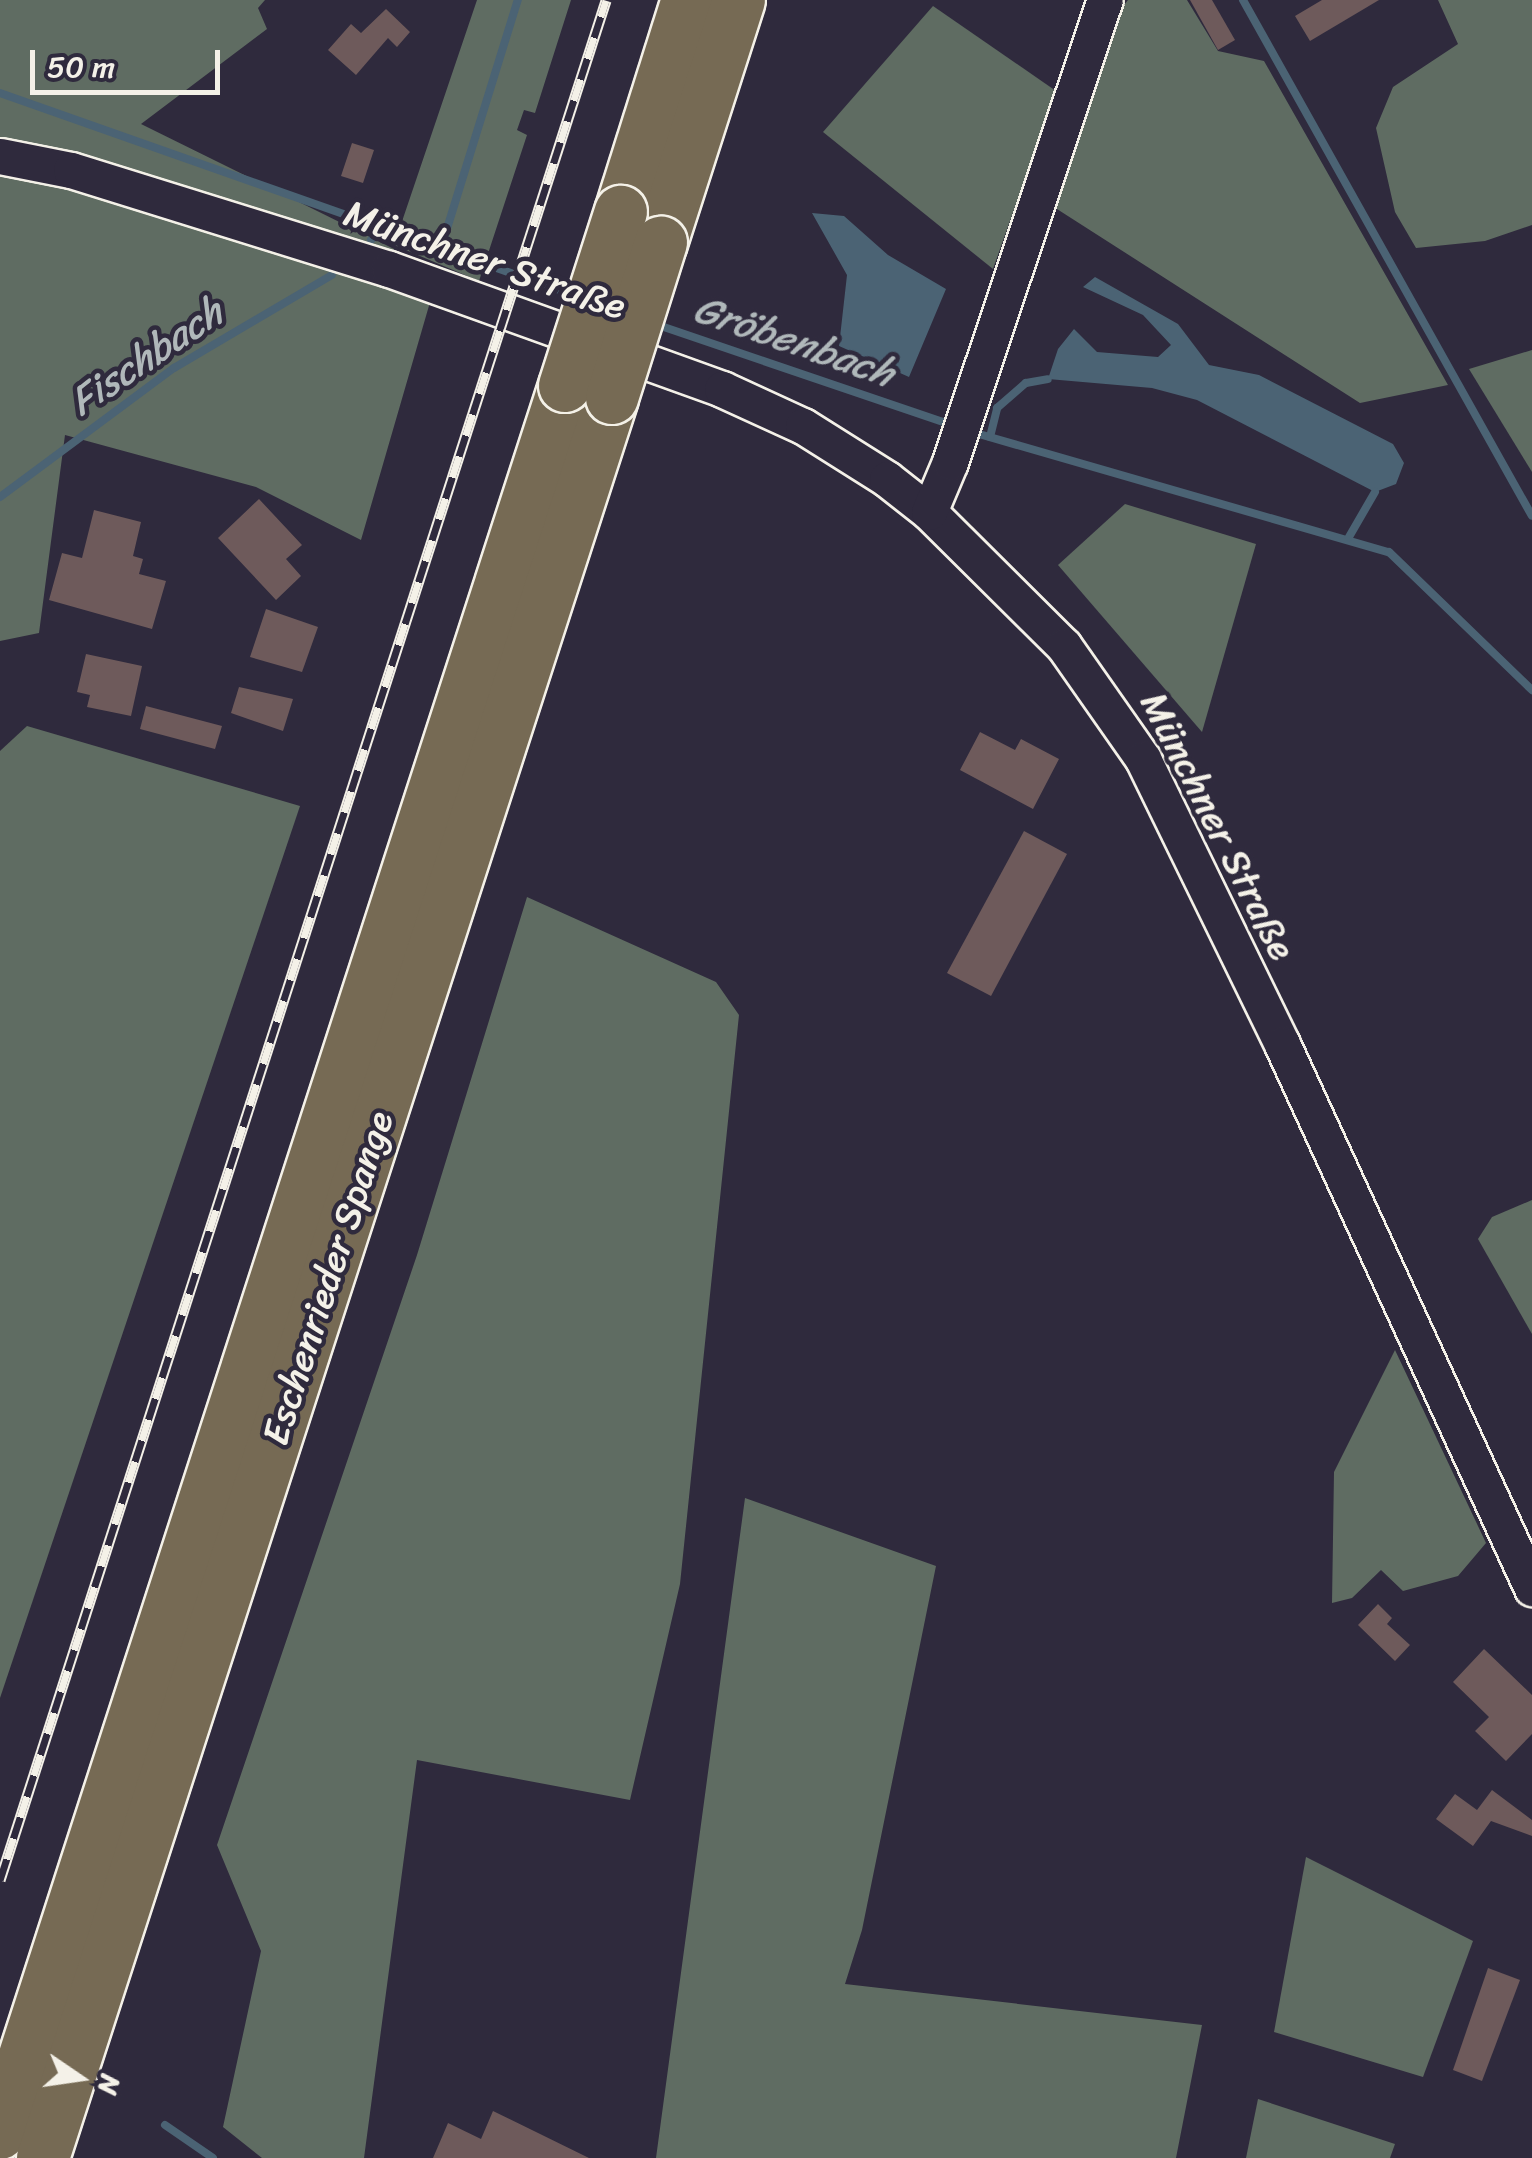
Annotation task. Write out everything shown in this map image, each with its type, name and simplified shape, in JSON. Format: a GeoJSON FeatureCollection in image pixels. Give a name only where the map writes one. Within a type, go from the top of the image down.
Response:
{"type":"FeatureCollection","features":[{"type":"Feature","properties":{"kind":"highway"},"geometry":{"type":"LineString","coordinates":[[588,392],[621,212],[688,0]]}},
{"type":"Feature","properties":{"kind":"highway"},"geometry":{"type":"LineString","coordinates":[[588,392],[661,243],[739,0]]}},
{"type":"Feature","properties":{"kind":"highway","name":"Eschenrieder Spange"},"geometry":{"type":"LineString","coordinates":[[0,2133],[588,392]]}},
{"type":"Feature","properties":{"kind":"highway","name":"Eschenrieder Spange"},"geometry":{"type":"LineString","coordinates":[[43,2158],[588,392]]}},
{"type":"Feature","properties":{"kind":"street"},"geometry":{"type":"LineString","coordinates":[[928,512],[950,462],[1105,0]]}},
{"type":"Feature","properties":{"kind":"street","name":"Münchner Straße"},"geometry":{"type":"LineString","coordinates":[[0,156],[71,170],[389,269],[722,390],[803,426],[887,478],[928,512],[1064,646],[1112,709],[1143,760],[1282,1044],[1532,1588]]}},
{"type":"Feature","properties":{"kind":"green space"},"geometry":{"type":"Polygon","coordinates":[[[0,0],[265,0],[258,8],[267,29],[141,124],[394,249],[390,269],[435,285],[361,540],[256,487],[65,435],[39,633],[0,641],[0,0]]]}},
{"type":"Feature","properties":{"kind":"green space"},"geometry":{"type":"Polygon","coordinates":[[[477,0],[571,0],[535,113],[524,110],[517,130],[527,135],[479,281],[394,245],[477,0]]]}},
{"type":"Feature","properties":{"kind":"green space"},"geometry":{"type":"Polygon","coordinates":[[[1128,0],[1187,0],[1218,51],[1264,61],[1448,385],[1360,403],[1046,202],[1108,25],[1128,0]]]}},
{"type":"Feature","properties":{"kind":"green space"},"geometry":{"type":"Polygon","coordinates":[[[1438,0],[1532,0],[1532,225],[1485,241],[1416,248],[1395,212],[1376,128],[1393,87],[1458,44],[1438,0]]]}},
{"type":"Feature","properties":{"kind":"green space"},"geometry":{"type":"Polygon","coordinates":[[[933,6],[1056,91],[993,269],[823,132],[933,6]]]}},
{"type":"Feature","properties":{"kind":"green space"},"geometry":{"type":"Polygon","coordinates":[[[1532,350],[1532,472],[1469,369],[1532,350]]]}},
{"type":"Feature","properties":{"kind":"green space"},"geometry":{"type":"Polygon","coordinates":[[[1125,504],[1256,544],[1202,732],[1058,565],[1125,504]]]}},
{"type":"Feature","properties":{"kind":"green space"},"geometry":{"type":"Polygon","coordinates":[[[27,726],[300,806],[0,1698],[0,751],[27,726]]]}},
{"type":"Feature","properties":{"kind":"green space"},"geometry":{"type":"Polygon","coordinates":[[[527,897],[716,982],[739,1015],[680,1584],[630,1800],[417,1760],[364,2158],[262,2158],[223,2127],[261,1951],[217,1845],[417,1255],[527,897]]]}},
{"type":"Feature","properties":{"kind":"green space"},"geometry":{"type":"Polygon","coordinates":[[[1532,1200],[1532,1334],[1478,1239],[1492,1217],[1532,1200]]]}},
{"type":"Feature","properties":{"kind":"green space"},"geometry":{"type":"Polygon","coordinates":[[[1395,1350],[1486,1543],[1458,1576],[1403,1591],[1381,1570],[1352,1598],[1332,1603],[1334,1472],[1395,1350]]]}},
{"type":"Feature","properties":{"kind":"green space"},"geometry":{"type":"Polygon","coordinates":[[[745,1498],[936,1566],[862,1930],[845,1984],[1202,2025],[1176,2158],[656,2158],[745,1498]]]}},
{"type":"Feature","properties":{"kind":"green space"},"geometry":{"type":"Polygon","coordinates":[[[1306,1857],[1473,1941],[1423,2077],[1274,2032],[1306,1857]]]}},
{"type":"Feature","properties":{"kind":"green space"},"geometry":{"type":"Polygon","coordinates":[[[1258,2099],[1395,2144],[1390,2158],[1246,2158],[1258,2099]]]}},
{"type":"Feature","properties":{"kind":"water"},"geometry":{"type":"Polygon","coordinates":[[[812,213],[844,216],[888,255],[946,289],[909,377],[839,346],[847,275],[812,213]]]}},
{"type":"Feature","properties":{"kind":"water"},"geometry":{"type":"Polygon","coordinates":[[[1095,277],[1178,324],[1209,365],[1259,375],[1393,444],[1404,463],[1396,484],[1375,492],[1197,400],[1152,388],[1048,379],[1058,349],[1074,329],[1097,352],[1158,357],[1171,345],[1143,315],[1083,287],[1095,277]]]}},
{"type":"Feature","properties":{"kind":"building"},"geometry":{"type":"Polygon","coordinates":[[[1190,0],[1212,0],[1235,40],[1218,50],[1190,0]]]}},
{"type":"Feature","properties":{"kind":"building"},"geometry":{"type":"Polygon","coordinates":[[[1322,0],[1379,0],[1310,41],[1295,16],[1322,0]]]}},
{"type":"Feature","properties":{"kind":"building"},"geometry":{"type":"Polygon","coordinates":[[[386,9],[410,32],[397,47],[388,38],[356,75],[328,50],[351,24],[361,33],[386,9]]]}},
{"type":"Feature","properties":{"kind":"building"},"geometry":{"type":"Polygon","coordinates":[[[352,143],[374,150],[363,183],[341,176],[352,143]]]}},
{"type":"Feature","properties":{"kind":"building"},"geometry":{"type":"Polygon","coordinates":[[[259,499],[302,545],[286,559],[301,576],[276,600],[218,538],[259,499]]]}},
{"type":"Feature","properties":{"kind":"building"},"geometry":{"type":"Polygon","coordinates":[[[94,510],[141,522],[133,556],[143,559],[139,574],[166,581],[152,629],[49,600],[62,553],[82,558],[94,510]]]}},
{"type":"Feature","properties":{"kind":"building"},"geometry":{"type":"Polygon","coordinates":[[[266,609],[318,627],[302,672],[250,657],[266,609]]]}},
{"type":"Feature","properties":{"kind":"building"},"geometry":{"type":"Polygon","coordinates":[[[86,654],[142,666],[131,716],[87,707],[90,695],[77,692],[86,654]]]}},
{"type":"Feature","properties":{"kind":"building"},"geometry":{"type":"Polygon","coordinates":[[[239,687],[293,699],[283,731],[231,713],[239,687]]]}},
{"type":"Feature","properties":{"kind":"building"},"geometry":{"type":"Polygon","coordinates":[[[146,706],[222,726],[215,749],[140,729],[146,706]]]}},
{"type":"Feature","properties":{"kind":"building"},"geometry":{"type":"Polygon","coordinates":[[[980,732],[1015,750],[1021,739],[1059,759],[1033,809],[960,770],[980,732]]]}},
{"type":"Feature","properties":{"kind":"building"},"geometry":{"type":"Polygon","coordinates":[[[1024,831],[1067,854],[991,996],[947,973],[1024,831]]]}},
{"type":"Feature","properties":{"kind":"building"},"geometry":{"type":"Polygon","coordinates":[[[1378,1604],[1392,1618],[1387,1624],[1410,1645],[1395,1661],[1358,1625],[1378,1604]]]}},
{"type":"Feature","properties":{"kind":"building"},"geometry":{"type":"Polygon","coordinates":[[[1484,1649],[1532,1695],[1532,1734],[1506,1761],[1475,1731],[1489,1717],[1453,1682],[1484,1649]]]}},
{"type":"Feature","properties":{"kind":"building"},"geometry":{"type":"Polygon","coordinates":[[[1492,1790],[1532,1820],[1532,1836],[1491,1821],[1473,1846],[1436,1819],[1455,1794],[1477,1810],[1492,1790]]]}},
{"type":"Feature","properties":{"kind":"building"},"geometry":{"type":"Polygon","coordinates":[[[1488,1968],[1520,1980],[1482,2081],[1453,2070],[1488,1968]]]}},
{"type":"Feature","properties":{"kind":"building"},"geometry":{"type":"Polygon","coordinates":[[[493,2111],[589,2158],[433,2158],[448,2123],[481,2139],[493,2111]]]}},
{"type":"Feature","properties":{"kind":"waterway"},"geometry":{"type":"LineString","coordinates":[[441,248],[518,0]]}},
{"type":"Feature","properties":{"kind":"waterway"},"geometry":{"type":"LineString","coordinates":[[1243,0],[1532,516]]}},
{"type":"Feature","properties":{"kind":"waterway","name":"Gröbenbach"},"geometry":{"type":"LineString","coordinates":[[0,93],[576,296]]}},
{"type":"Feature","properties":{"kind":"waterway"},"geometry":{"type":"LineString","coordinates":[[371,240],[384,228]]}},
{"type":"Feature","properties":{"kind":"waterway","name":"Fischbach"},"geometry":{"type":"LineString","coordinates":[[0,497],[174,368],[332,275]]}},
{"type":"Feature","properties":{"kind":"waterway","name":"Gröbenbach"},"geometry":{"type":"LineString","coordinates":[[655,324],[954,426]]}},
{"type":"Feature","properties":{"kind":"waterway"},"geometry":{"type":"LineString","coordinates":[[990,437],[997,408],[1026,383],[1048,379]]}},
{"type":"Feature","properties":{"kind":"waterway","name":"Gröbenbach"},"geometry":{"type":"LineString","coordinates":[[972,432],[1389,552],[1532,690]]}},
{"type":"Feature","properties":{"kind":"waterway"},"geometry":{"type":"LineString","coordinates":[[1349,537],[1375,492]]}},
{"type":"Feature","properties":{"kind":"waterway"},"geometry":{"type":"LineString","coordinates":[[165,2125],[213,2158]]}},
{"type":"Feature","properties":{"kind":"railway"},"geometry":{"type":"LineString","coordinates":[[0,1880],[606,0]]}}]}
